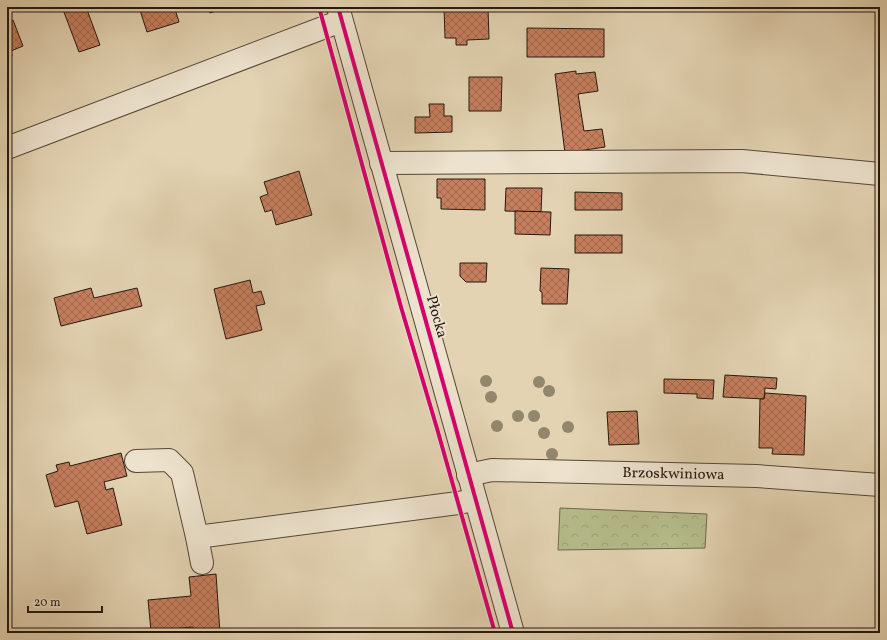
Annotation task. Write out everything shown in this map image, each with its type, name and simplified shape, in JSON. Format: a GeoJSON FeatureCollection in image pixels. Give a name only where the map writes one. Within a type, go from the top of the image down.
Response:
{"type":"FeatureCollection","features":[{"type":"Feature","properties":{"kind":"street"},"geometry":{"type":"LineString","coordinates":[[7,148],[340,14]]}},
{"type":"Feature","properties":{"kind":"street","name":"Płocka"},"geometry":{"type":"LineString","coordinates":[[340,14],[513,633]]}},
{"type":"Feature","properties":{"kind":"street"},"geometry":{"type":"LineString","coordinates":[[381,163],[742,161],[880,174]]}},
{"type":"Feature","properties":{"kind":"street"},"geometry":{"type":"LineString","coordinates":[[136,460],[169,460],[182,473],[202,563]]}},
{"type":"Feature","properties":{"kind":"street","name":"Brzoskwiniowa"},"geometry":{"type":"LineString","coordinates":[[468,475],[492,470],[749,475],[880,485]]}},
{"type":"Feature","properties":{"kind":"street"},"geometry":{"type":"LineString","coordinates":[[197,537],[475,500]]}},
{"type":"Feature","properties":{"kind":"green space"},"geometry":{"type":"Polygon","coordinates":[[[560,508],[707,514],[705,548],[558,550],[560,508]]]}},
{"type":"Feature","properties":{"kind":"building"},"geometry":{"type":"Polygon","coordinates":[[[62,7],[86,7],[100,45],[79,52],[62,7]]]}},
{"type":"Feature","properties":{"kind":"building"},"geometry":{"type":"Polygon","coordinates":[[[139,7],[182,7],[175,9],[179,22],[147,32],[139,7]]]}},
{"type":"Feature","properties":{"kind":"building"},"geometry":{"type":"Polygon","coordinates":[[[208,7],[234,7],[225,10],[224,8],[210,13],[208,7]]]}},
{"type":"Feature","properties":{"kind":"building"},"geometry":{"type":"Polygon","coordinates":[[[444,7],[488,8],[489,39],[467,40],[467,45],[456,45],[456,38],[445,38],[444,7]]]}},
{"type":"Feature","properties":{"kind":"building"},"geometry":{"type":"Polygon","coordinates":[[[13,20],[23,46],[11,51],[12,55],[9,64],[7,64],[7,22],[13,20]]]}},
{"type":"Feature","properties":{"kind":"building"},"geometry":{"type":"Polygon","coordinates":[[[527,28],[604,29],[604,57],[527,57],[527,28]]]}},
{"type":"Feature","properties":{"kind":"building"},"geometry":{"type":"Polygon","coordinates":[[[576,71],[576,74],[595,72],[598,91],[578,94],[584,131],[602,129],[605,147],[565,153],[555,74],[576,71]]]}},
{"type":"Feature","properties":{"kind":"building"},"geometry":{"type":"Polygon","coordinates":[[[469,77],[502,77],[501,111],[469,111],[469,77]]]}},
{"type":"Feature","properties":{"kind":"building"},"geometry":{"type":"Polygon","coordinates":[[[429,104],[444,104],[444,116],[452,116],[452,132],[415,133],[415,117],[430,117],[429,104]]]}},
{"type":"Feature","properties":{"kind":"building"},"geometry":{"type":"Polygon","coordinates":[[[299,171],[312,215],[276,225],[272,210],[265,212],[260,197],[268,194],[264,182],[299,171]]]}},
{"type":"Feature","properties":{"kind":"building"},"geometry":{"type":"Polygon","coordinates":[[[437,179],[485,179],[485,210],[441,209],[441,198],[437,198],[437,179]]]}},
{"type":"Feature","properties":{"kind":"building"},"geometry":{"type":"Polygon","coordinates":[[[506,188],[542,188],[541,212],[505,211],[506,188]]]}},
{"type":"Feature","properties":{"kind":"building"},"geometry":{"type":"Polygon","coordinates":[[[575,192],[622,193],[622,210],[575,210],[575,192]]]}},
{"type":"Feature","properties":{"kind":"building"},"geometry":{"type":"Polygon","coordinates":[[[515,211],[551,212],[550,235],[515,234],[515,211]]]}},
{"type":"Feature","properties":{"kind":"building"},"geometry":{"type":"Polygon","coordinates":[[[575,235],[622,235],[622,253],[575,253],[575,235]]]}},
{"type":"Feature","properties":{"kind":"building"},"geometry":{"type":"Polygon","coordinates":[[[460,263],[487,263],[486,282],[466,282],[460,276],[460,263]]]}},
{"type":"Feature","properties":{"kind":"building"},"geometry":{"type":"Polygon","coordinates":[[[541,268],[569,269],[567,304],[542,304],[542,292],[540,291],[541,268]]]}},
{"type":"Feature","properties":{"kind":"building"},"geometry":{"type":"Polygon","coordinates":[[[250,280],[253,293],[261,291],[265,304],[256,306],[262,330],[226,339],[214,289],[250,280]]]}},
{"type":"Feature","properties":{"kind":"building"},"geometry":{"type":"Polygon","coordinates":[[[91,288],[94,298],[137,288],[142,306],[61,326],[54,298],[91,288]]]}},
{"type":"Feature","properties":{"kind":"building"},"geometry":{"type":"Polygon","coordinates":[[[725,375],[777,378],[776,389],[765,388],[764,399],[723,397],[725,375]]]}},
{"type":"Feature","properties":{"kind":"building"},"geometry":{"type":"Polygon","coordinates":[[[664,379],[714,380],[713,399],[697,398],[697,394],[664,393],[664,379]]]}},
{"type":"Feature","properties":{"kind":"building"},"geometry":{"type":"Polygon","coordinates":[[[765,393],[806,396],[804,455],[772,454],[773,448],[759,448],[760,399],[764,399],[765,393]]]}},
{"type":"Feature","properties":{"kind":"building"},"geometry":{"type":"Polygon","coordinates":[[[637,411],[639,444],[609,445],[607,412],[637,411]]]}},
{"type":"Feature","properties":{"kind":"building"},"geometry":{"type":"Polygon","coordinates":[[[121,453],[127,476],[104,482],[106,490],[113,488],[122,525],[87,534],[78,501],[55,507],[46,475],[58,471],[56,465],[69,462],[70,466],[121,453]]]}},
{"type":"Feature","properties":{"kind":"building"},"geometry":{"type":"Polygon","coordinates":[[[216,574],[220,633],[194,633],[193,627],[151,631],[148,600],[191,596],[189,577],[216,574]]]}},
{"type":"Feature","properties":{"kind":"cycle path"},"geometry":{"type":"LineString","coordinates":[[319,7],[401,307],[495,633]]}},
{"type":"Feature","properties":{"kind":"cycle path"},"geometry":{"type":"LineString","coordinates":[[338,7],[513,633]]}}]}
